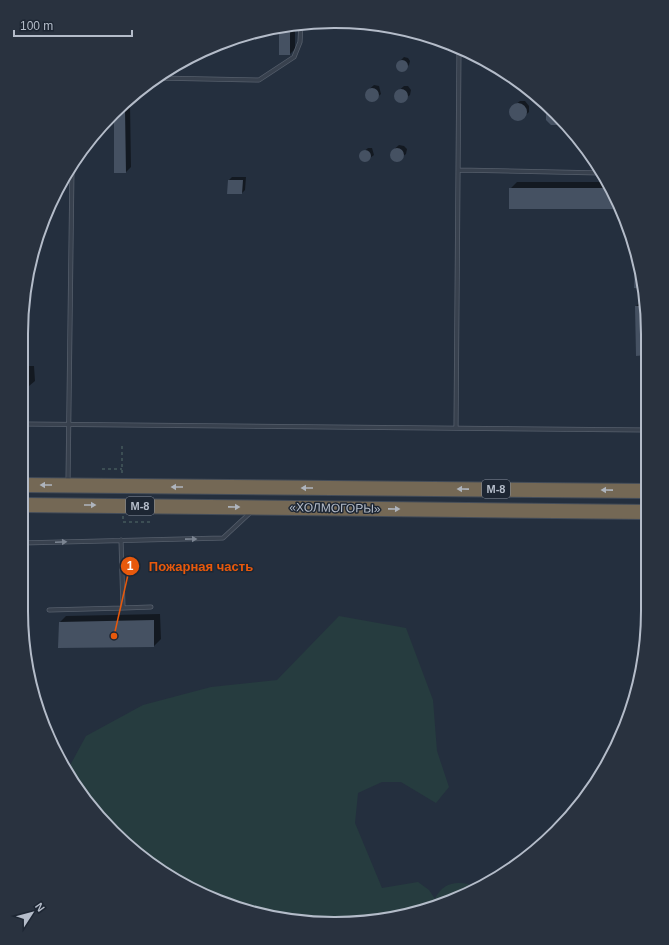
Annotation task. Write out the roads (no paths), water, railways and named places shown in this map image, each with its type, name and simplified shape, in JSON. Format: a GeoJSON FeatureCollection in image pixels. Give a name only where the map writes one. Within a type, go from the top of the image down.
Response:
{"type":"FeatureCollection","features":[{"type":"Feature","properties":{"kind":"highway","name":"«ХОЛМОГОРЫ»"},"geometry":{"type":"LineString","coordinates":[[28,485],[641,491]]}},
{"type":"Feature","properties":{"kind":"highway"},"geometry":{"type":"LineString","coordinates":[[256,487],[257,507]]}},
{"type":"Feature","properties":{"kind":"highway","name":"«ХОЛМОГОРЫ»"},"geometry":{"type":"LineString","coordinates":[[28,505],[641,512]]}},
{"type":"Feature","properties":{"kind":"lane"},"geometry":{"type":"LineString","coordinates":[[167,78],[259,80],[294,57],[300,42],[301,30]]}},
{"type":"Feature","properties":{"kind":"lane"},"geometry":{"type":"LineString","coordinates":[[456,428],[459,54]]}},
{"type":"Feature","properties":{"kind":"lane"},"geometry":{"type":"LineString","coordinates":[[458,170],[595,173]]}},
{"type":"Feature","properties":{"kind":"lane"},"geometry":{"type":"LineString","coordinates":[[68,485],[72,177]]}},
{"type":"Feature","properties":{"kind":"lane"},"geometry":{"type":"LineString","coordinates":[[28,424],[641,430]]}},
{"type":"Feature","properties":{"kind":"lane"},"geometry":{"type":"LineString","coordinates":[[28,544],[223,538],[257,507]]}},
{"type":"Feature","properties":{"kind":"lane"},"geometry":{"type":"LineString","coordinates":[[121,540],[123,608]]}},
{"type":"Feature","properties":{"kind":"lane"},"geometry":{"type":"LineString","coordinates":[[49,610],[151,607]]}},
{"type":"Feature","properties":{"kind":"place","name":"Пожарная часть"},"geometry":{"type":"Point","coordinates":[114,636]}}]}
